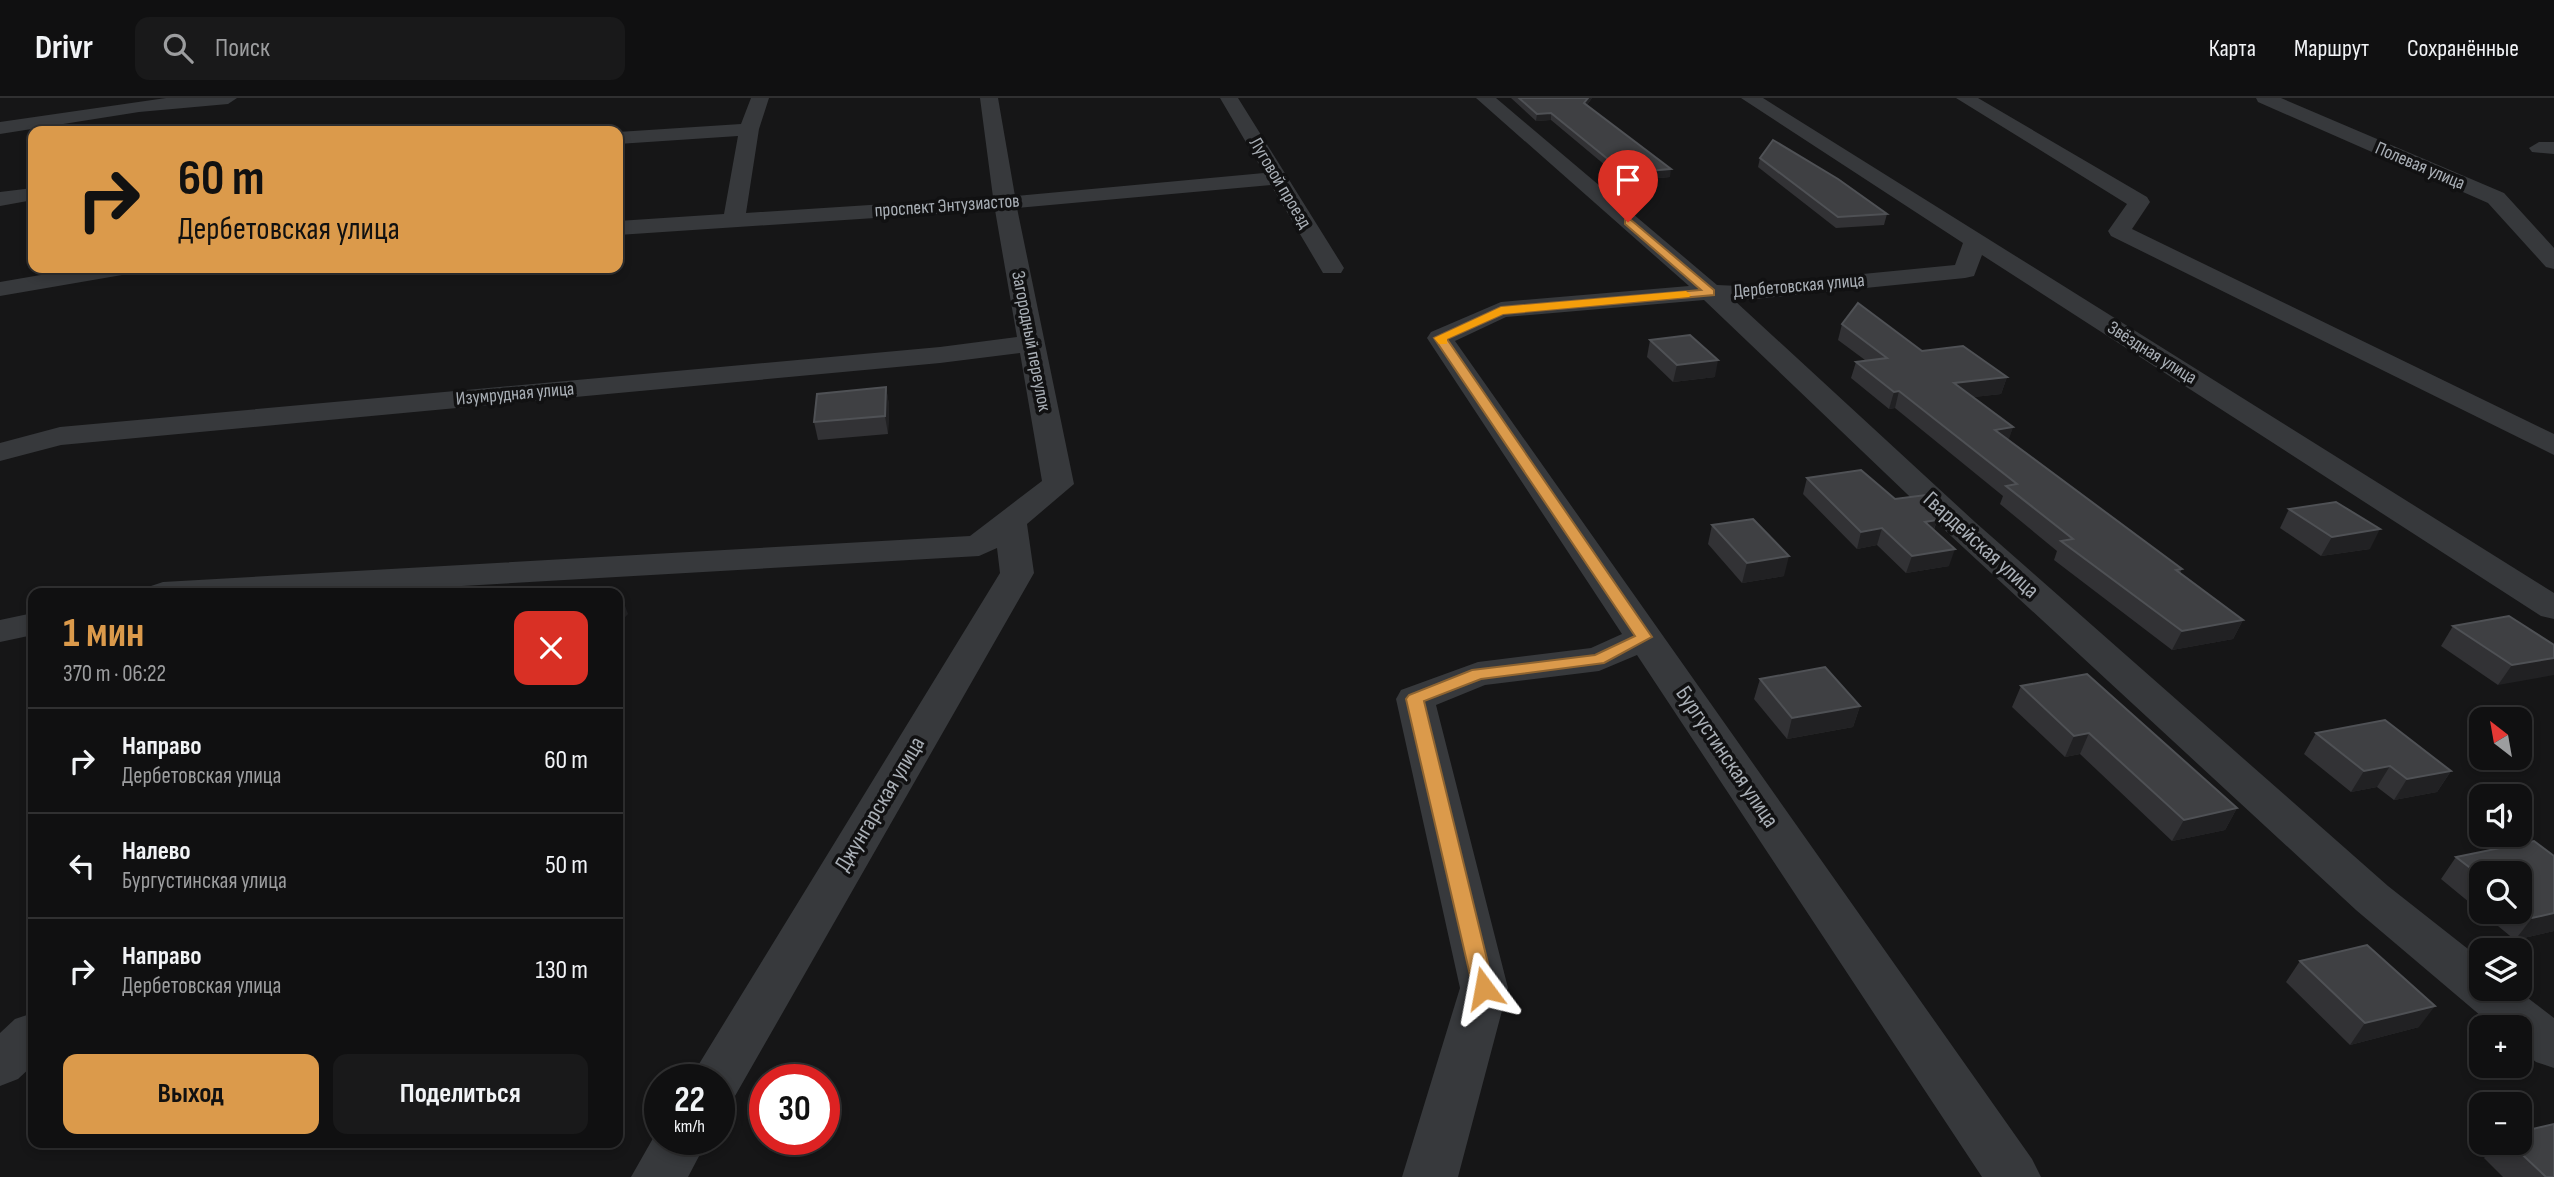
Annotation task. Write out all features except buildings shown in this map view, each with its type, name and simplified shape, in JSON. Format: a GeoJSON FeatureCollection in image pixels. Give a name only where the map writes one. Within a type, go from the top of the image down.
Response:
{"type":"FeatureCollection","features":[{"type":"Feature","properties":{"kind":"street"},"geometry":{"type":"LineString","coordinates":[[0,128],[139,106],[228,98]]}},
{"type":"Feature","properties":{"kind":"street"},"geometry":{"type":"LineString","coordinates":[[734,220],[749,129],[760,98]]}},
{"type":"Feature","properties":{"kind":"street","name":"Загородный переулок"},"geometry":{"type":"LineString","coordinates":[[989,98],[1005,203],[1058,484],[995,534]]}},
{"type":"Feature","properties":{"kind":"street","name":"Луговой проезд"},"geometry":{"type":"LineString","coordinates":[[1229,98],[1332,268]]}},
{"type":"Feature","properties":{"kind":"street","name":"Гвардейская улица"},"geometry":{"type":"LineString","coordinates":[[1485,98],[1710,292],[1964,529],[2361,889],[2469,977]]}},
{"type":"Feature","properties":{"kind":"street","name":"Звёздная улица"},"geometry":{"type":"LineString","coordinates":[[1750,98],[2554,608]]}},
{"type":"Feature","properties":{"kind":"street"},"geometry":{"type":"LineString","coordinates":[[1965,98],[2139,202],[2119,230],[2554,446]]}},
{"type":"Feature","properties":{"kind":"street","name":"Полевая улица"},"geometry":{"type":"LineString","coordinates":[[2265,98],[2496,198],[2554,262]]}},
{"type":"Feature","properties":{"kind":"street"},"geometry":{"type":"LineString","coordinates":[[623,138],[749,129]]}},
{"type":"Feature","properties":{"kind":"street","name":"проспект Энтузиастов"},"geometry":{"type":"LineString","coordinates":[[623,228],[1005,203],[1276,178]]}},
{"type":"Feature","properties":{"kind":"street"},"geometry":{"type":"LineString","coordinates":[[0,200],[28,195]]}},
{"type":"Feature","properties":{"kind":"street","name":"Дербетовская улица"},"geometry":{"type":"LineString","coordinates":[[1440,338],[1501,310],[1710,292],[1739,294],[1965,271],[1975,241]]}},
{"type":"Feature","properties":{"kind":"street"},"geometry":{"type":"LineString","coordinates":[[0,289],[93,273]]}},
{"type":"Feature","properties":{"kind":"street","name":"Бургустинская улица"},"geometry":{"type":"LineString","coordinates":[[1440,338],[2013,1177]]}},
{"type":"Feature","properties":{"kind":"street","name":"Изумрудная улица"},"geometry":{"type":"LineString","coordinates":[[0,452],[60,436],[940,355],[1031,343]]}},
{"type":"Feature","properties":{"kind":"street"},"geometry":{"type":"LineString","coordinates":[[248,588],[572,569],[995,534]]}},
{"type":"Feature","properties":{"kind":"street","name":"Джунгарская улица"},"geometry":{"type":"LineString","coordinates":[[726,1064],[1017,573],[995,534]]}},
{"type":"Feature","properties":{"kind":"street"},"geometry":{"type":"LineString","coordinates":[[526,588],[572,569]]}},
{"type":"Feature","properties":{"kind":"street"},"geometry":{"type":"LineString","coordinates":[[0,631],[28,625]]}},
{"type":"Feature","properties":{"kind":"street"},"geometry":{"type":"LineString","coordinates":[[1430,1177],[1484,988],[1415,699],[1478,674],[1599,659],[1644,637]]}},
{"type":"Feature","properties":{"kind":"street","name":"Гвардейская улица"},"geometry":{"type":"LineString","coordinates":[[2498,1001],[2554,1047]]}},
{"type":"Feature","properties":{"kind":"street"},"geometry":{"type":"LineString","coordinates":[[0,1064],[28,1039]]}},
{"type":"Feature","properties":{"kind":"street"},"geometry":{"type":"LineString","coordinates":[[659,1177],[672,1155]]}},
{"type":"Feature","properties":{"kind":"slow traffic"},"geometry":{"type":"LineString","coordinates":[[1443,342],[1440,338],[1501,310],[1686,295]]}},
{"type":"Feature","properties":{"kind":"route"},"geometry":{"type":"LineString","coordinates":[[1484,988],[1415,699],[1478,674],[1599,659],[1644,637],[1440,338],[1501,310],[1710,292],[1628,222]]}}]}
